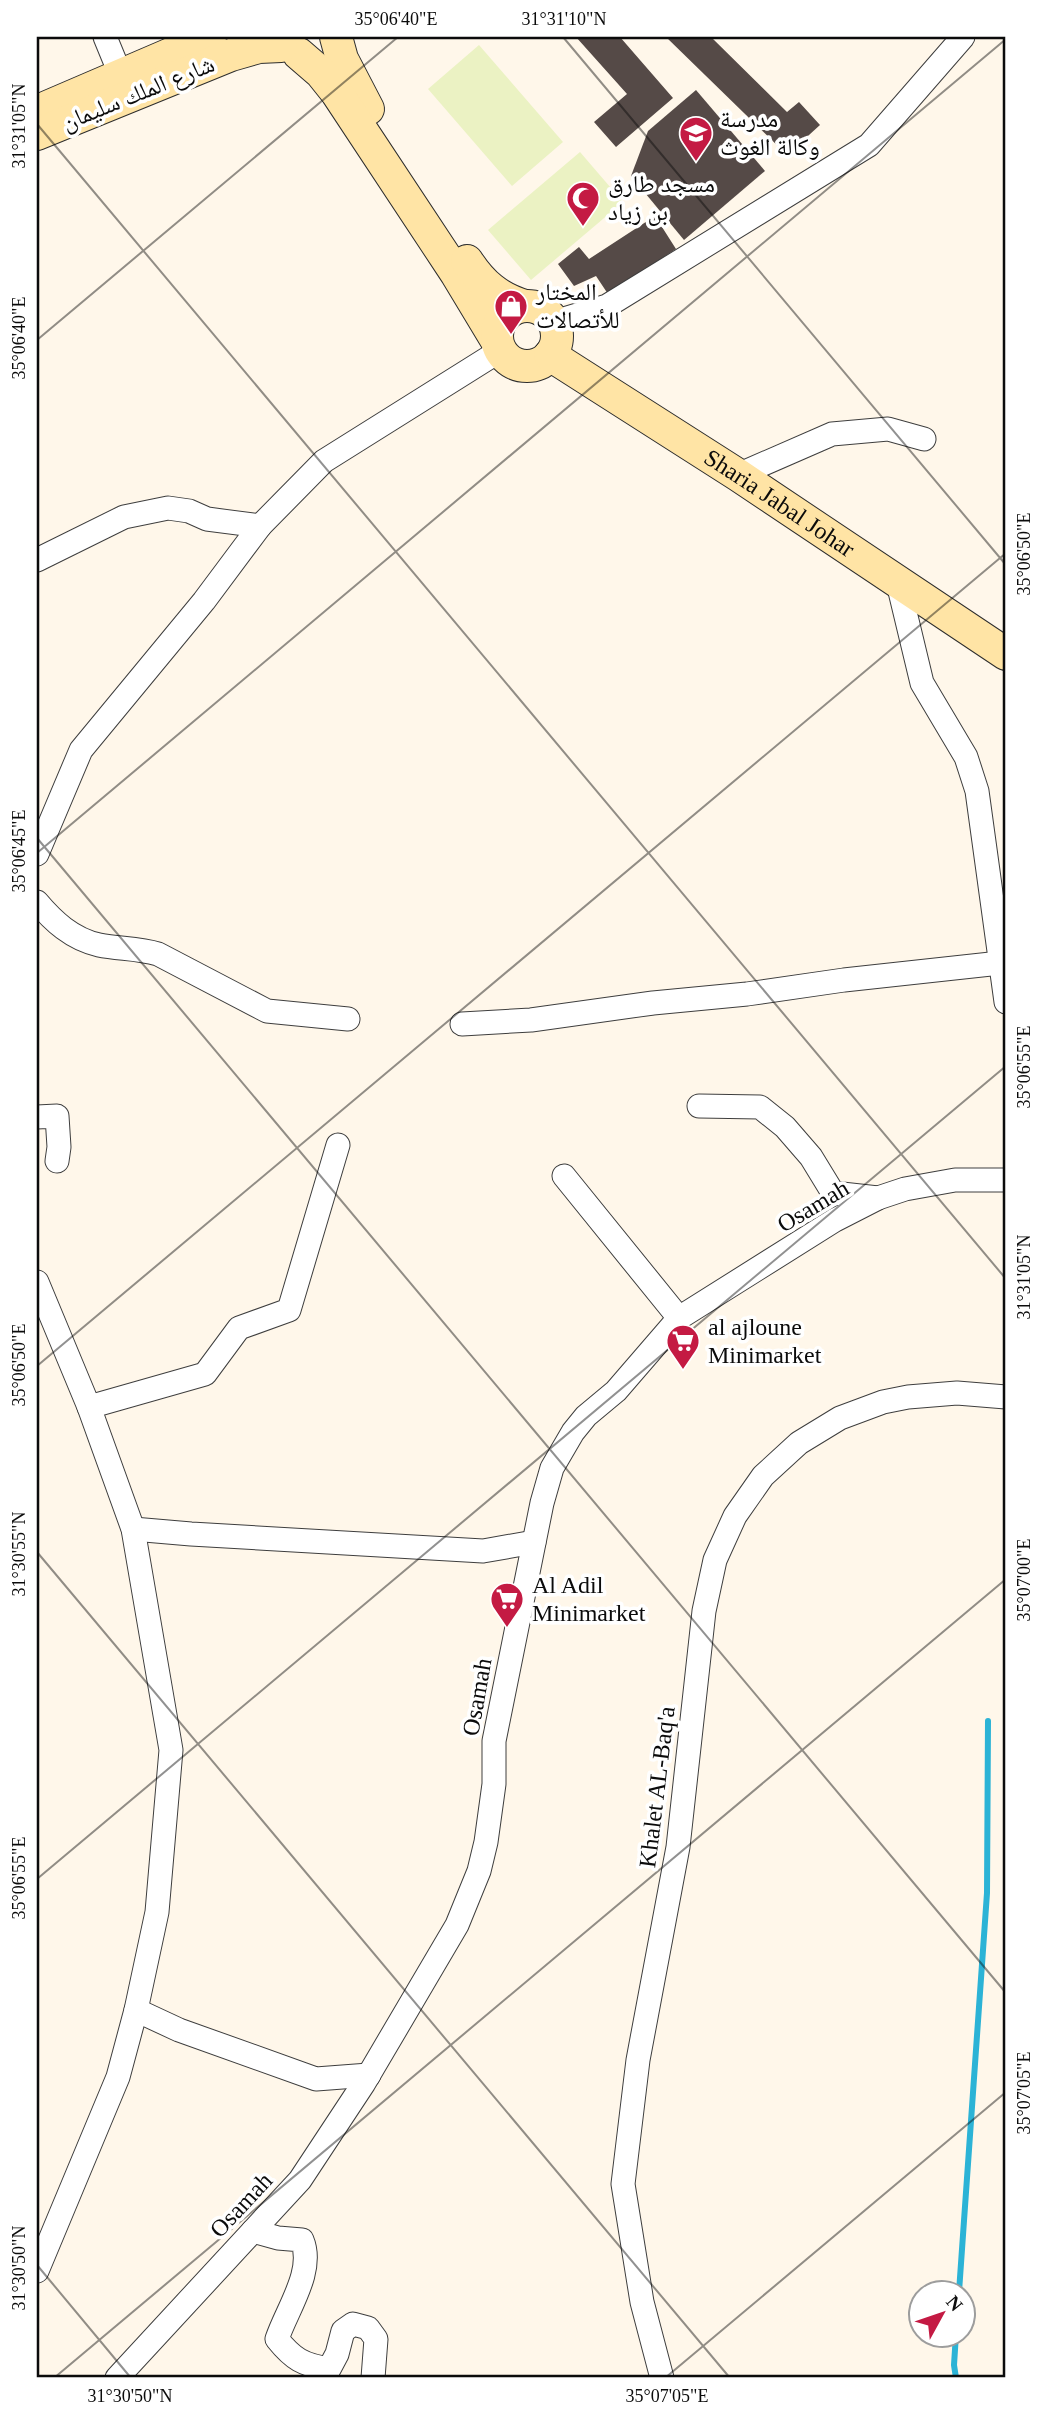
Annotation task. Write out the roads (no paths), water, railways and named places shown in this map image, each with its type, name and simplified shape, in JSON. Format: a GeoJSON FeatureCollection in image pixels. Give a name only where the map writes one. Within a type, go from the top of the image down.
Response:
{"type":"FeatureCollection","features":[{"type":"Feature","properties":{"kind":"street"},"geometry":{"type":"LineString","coordinates":[[105,37],[121,76]]}},
{"type":"Feature","properties":{"kind":"street","name":"شارع الملك سليمان"},"geometry":{"type":"LineString","coordinates":[[37,111],[210,37]]}},
{"type":"Feature","properties":{"kind":"street"},"geometry":{"type":"LineString","coordinates":[[284,46],[321,73],[337,93],[512,362],[528,366],[544,361],[550,355],[557,339],[554,322],[542,309],[525,306],[494,293],[470,266],[359,94],[333,37]]}},
{"type":"Feature","properties":{"kind":"street","name":"شارع الملك سليمان"},"geometry":{"type":"LineString","coordinates":[[37,134],[231,55],[259,47],[284,46],[318,50],[333,37]]}},
{"type":"Feature","properties":{"kind":"street"},"geometry":{"type":"LineString","coordinates":[[554,322],[607,306],[869,145],[963,37]]}},
{"type":"Feature","properties":{"kind":"street"},"geometry":{"type":"LineString","coordinates":[[499,345],[499,324],[509,312],[525,306]]}},
{"type":"Feature","properties":{"kind":"street"},"geometry":{"type":"LineString","coordinates":[[37,854],[81,750],[204,601],[260,526],[324,461],[499,345]]}},
{"type":"Feature","properties":{"kind":"street","name":"Sharia Jabal Johar"},"geometry":{"type":"LineString","coordinates":[[550,355],[738,474],[1006,654]]}},
{"type":"Feature","properties":{"kind":"street"},"geometry":{"type":"LineString","coordinates":[[738,474],[832,434],[888,429],[924,439]]}},
{"type":"Feature","properties":{"kind":"street"},"geometry":{"type":"LineString","coordinates":[[37,560],[124,517],[168,508],[189,511],[207,519],[260,526]]}},
{"type":"Feature","properties":{"kind":"street"},"geometry":{"type":"LineString","coordinates":[[898,583],[922,682],[966,757],[977,791],[1006,1002]]}},
{"type":"Feature","properties":{"kind":"street"},"geometry":{"type":"LineString","coordinates":[[37,902],[52,921],[86,941],[158,954],[267,1011],[348,1019]]}},
{"type":"Feature","properties":{"kind":"street"},"geometry":{"type":"LineString","coordinates":[[462,1024],[531,1020],[653,1003],[1000,963]]}},
{"type":"Feature","properties":{"kind":"street"},"geometry":{"type":"LineString","coordinates":[[699,1107],[760,1107],[785,1127],[811,1157],[833,1193],[878,1198]]}},
{"type":"Feature","properties":{"kind":"street"},"geometry":{"type":"LineString","coordinates":[[37,1117],[57,1116],[57,1161]]}},
{"type":"Feature","properties":{"kind":"street"},"geometry":{"type":"LineString","coordinates":[[89,1407],[205,1374],[239,1328],[289,1310],[338,1145]]}},
{"type":"Feature","properties":{"kind":"street"},"geometry":{"type":"LineString","coordinates":[[564,1176],[679,1318]]}},
{"type":"Feature","properties":{"kind":"street","name":"Osamah"},"geometry":{"type":"LineString","coordinates":[[117,2378],[300,2180],[369,2075],[445,1947],[469,1898],[479,1871],[491,1814],[494,1741],[545,1487],[562,1449],[586,1416],[616,1391],[679,1318],[835,1220],[878,1198],[930,1183],[1006,1180]]}},
{"type":"Feature","properties":{"kind":"street"},"geometry":{"type":"LineString","coordinates":[[37,1282],[89,1407],[133,1529],[171,1750],[157,1912],[136,2010],[118,2077],[37,2271]]}},
{"type":"Feature","properties":{"kind":"street","name":"Khalet AL-Baq'a"},"geometry":{"type":"LineString","coordinates":[[662,2378],[642,2302],[623,2184],[638,2060],[678,1847],[704,1611],[715,1560],[735,1516],[763,1476],[799,1443],[840,1418],[883,1402],[908,1397],[957,1393],[1006,1397]]}},
{"type":"Feature","properties":{"kind":"street"},"geometry":{"type":"LineString","coordinates":[[133,1529],[483,1551],[534,1542]]}},
{"type":"Feature","properties":{"kind":"street"},"geometry":{"type":"LineString","coordinates":[[136,2010],[179,2030],[316,2079],[369,2075]]}},
{"type":"Feature","properties":{"kind":"street"},"geometry":{"type":"LineString","coordinates":[[253,2231],[278,2238],[302,2240],[307,2252],[300,2286],[285,2316],[278,2339],[290,2355],[310,2366],[328,2369],[337,2354],[343,2331],[353,2325],[368,2328],[376,2339],[373,2378]]}},
{"type":"Feature","properties":{"kind":"waterway"},"geometry":{"type":"LineString","coordinates":[[960,2278],[987,1893],[988,1721]]}},
{"type":"Feature","properties":{"kind":"waterway"},"geometry":{"type":"LineString","coordinates":[[955,2348],[956,2378]]}},
{"type":"Feature","properties":{"kind":"place","name":"مدرسة وكالة الغوث"},"geometry":{"type":"Point","coordinates":[696,163]}},
{"type":"Feature","properties":{"kind":"place","name":"مسجد طارق بن زياد"},"geometry":{"type":"Point","coordinates":[583,228]}},
{"type":"Feature","properties":{"kind":"place","name":"المختار للأتصالات"},"geometry":{"type":"Point","coordinates":[511,336]}},
{"type":"Feature","properties":{"kind":"place","name":"al ajloune Minimarket"},"geometry":{"type":"Point","coordinates":[683,1371]}},
{"type":"Feature","properties":{"kind":"place","name":"Al Adil Minimarket"},"geometry":{"type":"Point","coordinates":[507,1629]}}]}
